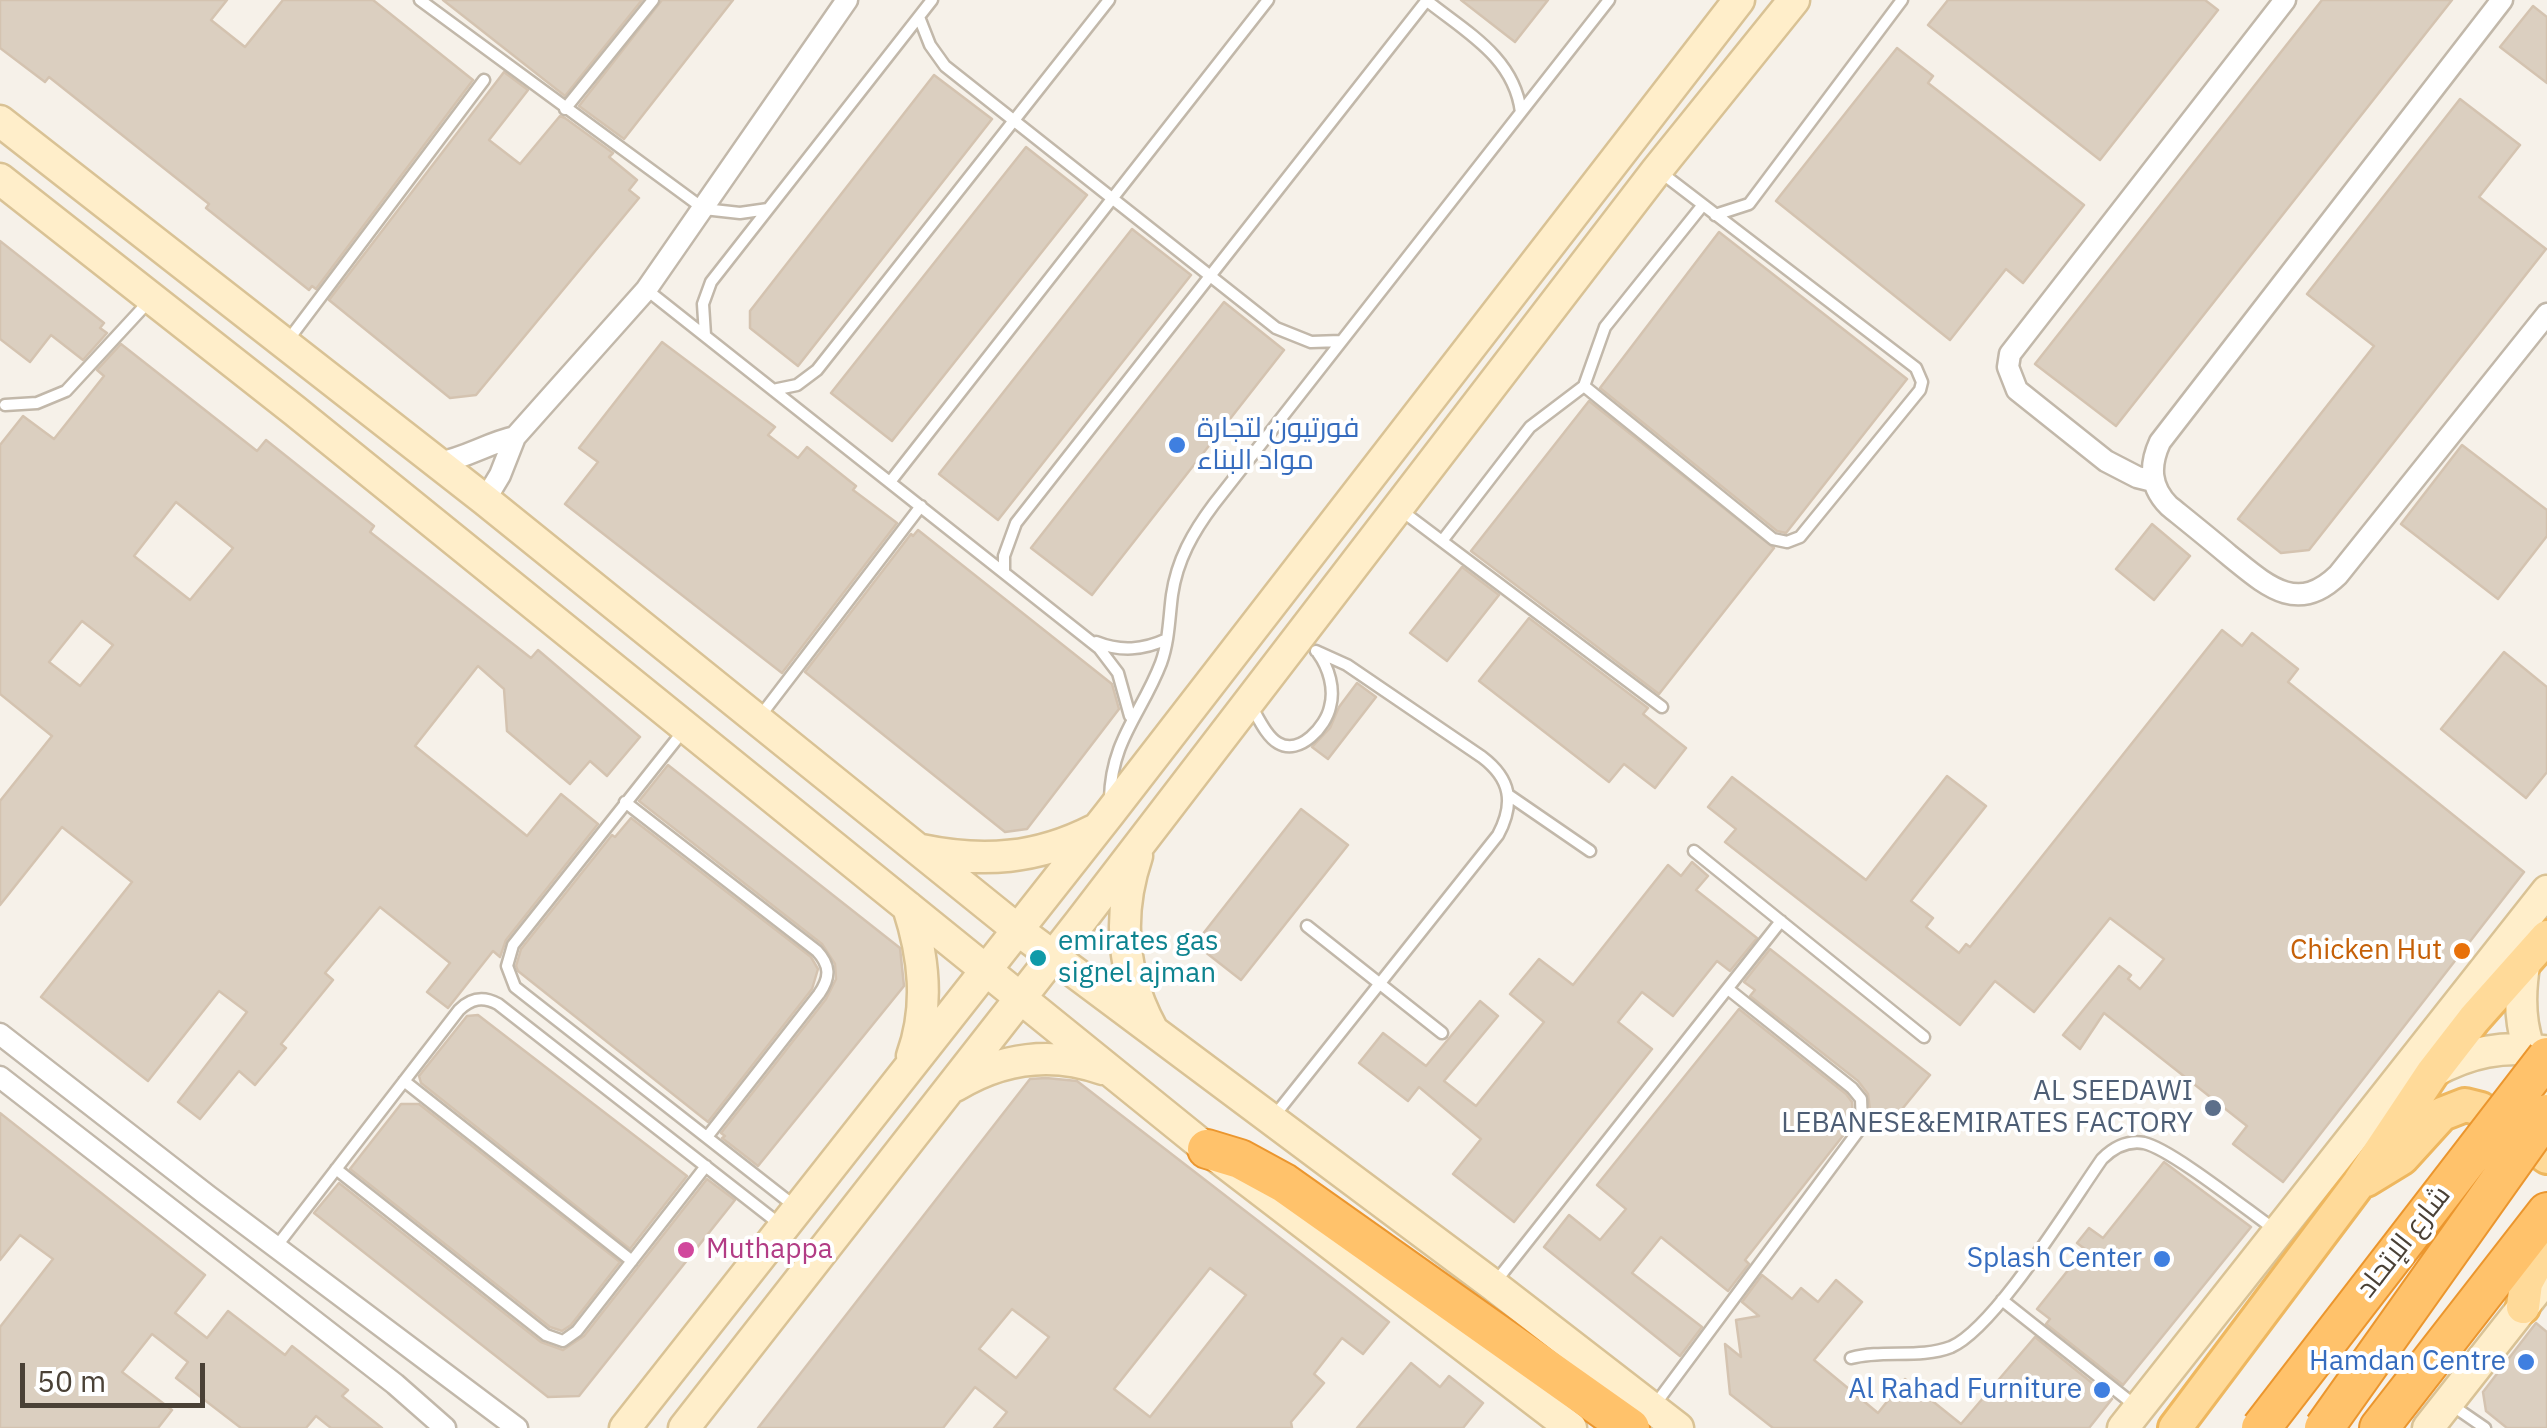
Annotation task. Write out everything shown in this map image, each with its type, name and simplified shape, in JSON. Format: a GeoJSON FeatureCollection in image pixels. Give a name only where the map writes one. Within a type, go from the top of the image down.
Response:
{"type":"FeatureCollection","features":[{"type":"Feature","properties":{"kind":"highway","name":"شارع الإتحاد"},"geometry":{"type":"LineString","coordinates":[[2261,1428],[2541,1052]]}},
{"type":"Feature","properties":{"kind":"highway"},"geometry":{"type":"LineString","coordinates":[[2324,1428],[2547,1114]]}},
{"type":"Feature","properties":{"kind":"highway"},"geometry":{"type":"LineString","coordinates":[[1207,1149],[1255,1166],[1284,1183],[1641,1418]]}},
{"type":"Feature","properties":{"kind":"highway"},"geometry":{"type":"LineString","coordinates":[[2378,1428],[2547,1212]]}},
{"type":"Feature","properties":{"kind":"main road"},"geometry":{"type":"LineString","coordinates":[[625,1428],[1018,930],[1739,0]]}},
{"type":"Feature","properties":{"kind":"main road"},"geometry":{"type":"LineString","coordinates":[[684,1428],[1249,702],[1307,644],[1397,507],[1657,170],[1794,0]]}},
{"type":"Feature","properties":{"kind":"main road"},"geometry":{"type":"LineString","coordinates":[[0,121],[486,500],[1018,930],[1493,1285],[1641,1418],[1678,1428]]}},
{"type":"Feature","properties":{"kind":"main road"},"geometry":{"type":"LineString","coordinates":[[0,179],[687,726],[1207,1149],[1572,1428]]}},
{"type":"Feature","properties":{"kind":"main road"},"geometry":{"type":"LineString","coordinates":[[295,411],[314,413],[330,422],[438,505],[468,508],[486,500]]}},
{"type":"Feature","properties":{"kind":"main road"},"geometry":{"type":"LineString","coordinates":[[919,850],[971,858],[1024,856],[1074,840],[1103,821]]}},
{"type":"Feature","properties":{"kind":"main road"},"geometry":{"type":"LineString","coordinates":[[1144,838],[1130,880],[1125,947],[1134,991],[1154,1031]]}},
{"type":"Feature","properties":{"kind":"main road"},"geometry":{"type":"LineString","coordinates":[[2130,1418],[2547,892]]}},
{"type":"Feature","properties":{"kind":"main road"},"geometry":{"type":"LineString","coordinates":[[906,1071],[918,1031],[924,989],[917,934],[908,907]]}},
{"type":"Feature","properties":{"kind":"main road"},"geometry":{"type":"LineString","coordinates":[[2536,949],[2520,1004],[2541,1052],[2547,1082]]}},
{"type":"Feature","properties":{"kind":"main road"},"geometry":{"type":"LineString","coordinates":[[2175,1428],[2359,1183],[2432,1072],[2536,949]]}},
{"type":"Feature","properties":{"kind":"main road"},"geometry":{"type":"LineString","coordinates":[[2432,1072],[2469,1055],[2499,1049],[2541,1052]]}},
{"type":"Feature","properties":{"kind":"main road"},"geometry":{"type":"LineString","coordinates":[[941,1096],[976,1074],[1014,1062],[1073,1061],[1110,1071]]}},
{"type":"Feature","properties":{"kind":"main road"},"geometry":{"type":"LineString","coordinates":[[2359,1183],[2402,1158],[2442,1114],[2465,1105],[2481,1109],[2547,1157]]}},
{"type":"Feature","properties":{"kind":"main road"},"geometry":{"type":"LineString","coordinates":[[2523,1307],[2526,1283],[2547,1244]]}},
{"type":"Feature","properties":{"kind":"main road"},"geometry":{"type":"LineString","coordinates":[[2428,1428],[2547,1278]]}},
{"type":"Feature","properties":{"kind":"street"},"geometry":{"type":"LineString","coordinates":[[486,500],[515,437],[646,290],[848,0]]}},
{"type":"Feature","properties":{"kind":"street"},"geometry":{"type":"LineString","coordinates":[[2154,481],[2106,461],[2017,390],[2010,379],[2010,354],[2286,0]]}},
{"type":"Feature","properties":{"kind":"street"},"geometry":{"type":"LineString","coordinates":[[2502,0],[2160,442],[2152,468],[2154,481],[2169,506],[2262,582],[2287,594],[2316,591],[2338,575],[2546,317]]}},
{"type":"Feature","properties":{"kind":"street"},"geometry":{"type":"LineString","coordinates":[[438,463],[515,437]]}},
{"type":"Feature","properties":{"kind":"street"},"geometry":{"type":"LineString","coordinates":[[0,1034],[517,1428]]}},
{"type":"Feature","properties":{"kind":"street"},"geometry":{"type":"LineString","coordinates":[[0,1076],[395,1384],[445,1428]]}},
{"type":"Feature","properties":{"kind":"street"},"geometry":{"type":"LineString","coordinates":[[395,1384],[418,1355]]}},
{"type":"Feature","properties":{"kind":"lane"},"geometry":{"type":"LineString","coordinates":[[420,0],[704,209],[740,213],[768,210]]}},
{"type":"Feature","properties":{"kind":"lane"},"geometry":{"type":"LineString","coordinates":[[565,109],[654,0]]}},
{"type":"Feature","properties":{"kind":"lane"},"geometry":{"type":"LineString","coordinates":[[705,336],[703,304],[711,282],[932,0]]}},
{"type":"Feature","properties":{"kind":"lane"},"geometry":{"type":"LineString","coordinates":[[772,390],[797,385],[817,370],[1109,0]]}},
{"type":"Feature","properties":{"kind":"lane"},"geometry":{"type":"LineString","coordinates":[[890,482],[1268,0]]}},
{"type":"Feature","properties":{"kind":"lane"},"geometry":{"type":"LineString","coordinates":[[1004,572],[1004,556],[1016,523],[1427,0],[1496,55],[1514,82],[1521,112]]}},
{"type":"Feature","properties":{"kind":"lane"},"geometry":{"type":"LineString","coordinates":[[1103,821],[1114,762],[1130,719],[1154,680],[1167,639],[1175,578],[1190,538],[1609,0]]}},
{"type":"Feature","properties":{"kind":"lane"},"geometry":{"type":"LineString","coordinates":[[1715,214],[1749,204],[1902,0]]}},
{"type":"Feature","properties":{"kind":"lane"},"geometry":{"type":"LineString","coordinates":[[919,17],[930,45],[945,66],[1210,276],[1286,334],[1311,342],[1341,341]]}},
{"type":"Feature","properties":{"kind":"lane"},"geometry":{"type":"LineString","coordinates":[[285,343],[484,80]]}},
{"type":"Feature","properties":{"kind":"lane"},"geometry":{"type":"LineString","coordinates":[[1584,386],[1773,539],[1786,542],[1800,537],[1915,396],[1922,382],[1916,368],[1657,170]]}},
{"type":"Feature","properties":{"kind":"lane"},"geometry":{"type":"LineString","coordinates":[[1442,541],[1530,427],[1584,386],[1605,327],[1702,206]]}},
{"type":"Feature","properties":{"kind":"lane"},"geometry":{"type":"LineString","coordinates":[[646,290],[1086,637],[1118,673],[1129,703],[1130,719]]}},
{"type":"Feature","properties":{"kind":"lane"},"geometry":{"type":"LineString","coordinates":[[5,405],[37,403],[66,391],[152,298]]}},
{"type":"Feature","properties":{"kind":"lane"},"geometry":{"type":"LineString","coordinates":[[758,720],[920,506]]}},
{"type":"Feature","properties":{"kind":"lane"},"geometry":{"type":"LineString","coordinates":[[1397,507],[1662,707]]}},
{"type":"Feature","properties":{"kind":"lane"},"geometry":{"type":"LineString","coordinates":[[1086,637],[1127,650],[1167,639]]}},
{"type":"Feature","properties":{"kind":"lane"},"geometry":{"type":"LineString","coordinates":[[1249,702],[1276,742],[1290,747],[1305,742],[1328,716],[1332,696],[1328,673],[1307,644]]}},
{"type":"Feature","properties":{"kind":"lane"},"geometry":{"type":"LineString","coordinates":[[1307,644],[1347,665],[1482,757],[1500,774],[1510,796],[1590,851]]}},
{"type":"Feature","properties":{"kind":"lane"},"geometry":{"type":"LineString","coordinates":[[687,726],[512,945],[506,966],[515,986],[707,1137],[790,1218]]}},
{"type":"Feature","properties":{"kind":"lane"},"geometry":{"type":"LineString","coordinates":[[1271,1120],[1498,835],[1510,796]]}},
{"type":"Feature","properties":{"kind":"lane"},"geometry":{"type":"LineString","coordinates":[[625,802],[817,951],[829,972],[820,994],[707,1137]]}},
{"type":"Feature","properties":{"kind":"lane"},"geometry":{"type":"LineString","coordinates":[[1694,851],[1924,1037]]}},
{"type":"Feature","properties":{"kind":"lane"},"geometry":{"type":"LineString","coordinates":[[1493,1285],[1781,922]]}},
{"type":"Feature","properties":{"kind":"lane"},"geometry":{"type":"LineString","coordinates":[[1307,926],[1442,1033]]}},
{"type":"Feature","properties":{"kind":"lane"},"geometry":{"type":"LineString","coordinates":[[1641,1418],[1862,1126],[1860,1099],[1852,1088],[1728,988]]}},
{"type":"Feature","properties":{"kind":"lane"},"geometry":{"type":"LineString","coordinates":[[276,1248],[467,1003],[489,999],[706,1166],[790,1218]]}},
{"type":"Feature","properties":{"kind":"lane"},"geometry":{"type":"LineString","coordinates":[[404,1081],[632,1261]]}},
{"type":"Feature","properties":{"kind":"lane"},"geometry":{"type":"LineString","coordinates":[[1850,1358],[1868,1353],[1921,1353],[1950,1347],[1976,1331],[2102,1160],[2122,1145],[2134,1142],[2158,1148],[2279,1232]]}},
{"type":"Feature","properties":{"kind":"lane"},"geometry":{"type":"LineString","coordinates":[[336,1169],[554,1340],[571,1338],[706,1166]]}},
{"type":"Feature","properties":{"kind":"lane"},"geometry":{"type":"LineString","coordinates":[[2002,1300],[2130,1418]]}},
{"type":"Feature","properties":{"kind":"lane"},"geometry":{"type":"LineString","coordinates":[[2449,1403],[2485,1428]]}},
{"type":"Feature","properties":{"kind":"building"},"geometry":{"type":"Polygon","coordinates":[[[0,0],[227,0],[211,20],[245,47],[283,0],[373,0],[473,80],[316,289],[312,286],[309,290],[206,208],[209,204],[49,77],[45,82],[0,48],[0,0]]]}},
{"type":"Feature","properties":{"kind":"building"},"geometry":{"type":"Polygon","coordinates":[[[443,0],[642,0],[565,96],[443,0]]]}},
{"type":"Feature","properties":{"kind":"building"},"geometry":{"type":"Polygon","coordinates":[[[662,0],[733,0],[624,139],[579,106],[662,0]]]}},
{"type":"Feature","properties":{"kind":"building"},"geometry":{"type":"Polygon","coordinates":[[[1461,0],[1548,0],[1515,42],[1461,0]]]}},
{"type":"Feature","properties":{"kind":"building"},"geometry":{"type":"Polygon","coordinates":[[[1948,0],[2205,0],[2218,10],[2100,160],[1928,25],[1948,0]]]}},
{"type":"Feature","properties":{"kind":"building"},"geometry":{"type":"Polygon","coordinates":[[[2322,0],[2452,0],[2116,426],[2035,364],[2322,0]]]}},
{"type":"Feature","properties":{"kind":"building"},"geometry":{"type":"Polygon","coordinates":[[[2533,6],[2547,17],[2547,83],[2500,47],[2533,6]]]}},
{"type":"Feature","properties":{"kind":"building"},"geometry":{"type":"Polygon","coordinates":[[[1897,48],[1933,76],[1928,83],[2084,205],[2023,283],[2006,269],[1950,340],[1776,201],[1897,48]]]}},
{"type":"Feature","properties":{"kind":"building"},"geometry":{"type":"Polygon","coordinates":[[[504,72],[528,90],[489,140],[520,164],[560,116],[613,153],[609,157],[637,180],[629,190],[639,198],[476,395],[450,398],[329,300],[504,72]]]}},
{"type":"Feature","properties":{"kind":"building"},"geometry":{"type":"Polygon","coordinates":[[[934,75],[992,119],[798,366],[750,328],[750,311],[934,75]]]}},
{"type":"Feature","properties":{"kind":"building"},"geometry":{"type":"Polygon","coordinates":[[[2460,99],[2520,145],[2479,197],[2546,249],[2309,550],[2281,553],[2238,519],[2374,346],[2307,294],[2460,99]]]}},
{"type":"Feature","properties":{"kind":"building"},"geometry":{"type":"Polygon","coordinates":[[[1026,147],[1087,195],[892,441],[831,393],[1026,147]]]}},
{"type":"Feature","properties":{"kind":"building"},"geometry":{"type":"Polygon","coordinates":[[[1132,229],[1191,275],[998,520],[939,474],[1132,229]]]}},
{"type":"Feature","properties":{"kind":"building"},"geometry":{"type":"Polygon","coordinates":[[[1719,232],[1907,379],[1786,533],[1777,531],[1600,388],[1719,232]]]}},
{"type":"Feature","properties":{"kind":"building"},"geometry":{"type":"Polygon","coordinates":[[[0,241],[104,323],[100,328],[107,333],[83,360],[51,335],[30,362],[0,339],[0,241]]]}},
{"type":"Feature","properties":{"kind":"building"},"geometry":{"type":"Polygon","coordinates":[[[1224,302],[1284,350],[1092,595],[1031,548],[1224,302]]]}},
{"type":"Feature","properties":{"kind":"building"},"geometry":{"type":"Polygon","coordinates":[[[662,342],[775,427],[768,435],[798,458],[807,447],[856,486],[853,490],[897,523],[782,673],[565,504],[598,462],[579,448],[662,342]]]}},
{"type":"Feature","properties":{"kind":"building"},"geometry":{"type":"Polygon","coordinates":[[[121,344],[257,451],[266,440],[374,526],[370,532],[531,658],[538,650],[640,737],[607,776],[590,761],[570,784],[507,731],[504,689],[478,666],[415,746],[527,836],[561,794],[598,824],[506,940],[500,957],[493,951],[448,1008],[427,992],[450,963],[380,907],[325,973],[333,980],[281,1044],[286,1048],[255,1085],[239,1071],[200,1119],[178,1102],[247,1012],[219,991],[148,1081],[41,997],[132,882],[62,827],[0,905],[0,801],[52,736],[0,694],[0,445],[23,416],[54,439],[104,376],[97,370],[121,344]],[[176,502],[134,556],[190,600],[233,548],[176,502]],[[82,621],[49,662],[80,686],[113,645],[82,621]]]}},
{"type":"Feature","properties":{"kind":"building"},"geometry":{"type":"Polygon","coordinates":[[[1589,401],[1774,548],[1659,694],[1471,551],[1589,401]]]}},
{"type":"Feature","properties":{"kind":"building"},"geometry":{"type":"Polygon","coordinates":[[[2462,445],[2547,510],[2547,536],[2498,599],[2401,524],[2462,445]]]}},
{"type":"Feature","properties":{"kind":"building"},"geometry":{"type":"Polygon","coordinates":[[[2152,524],[2190,556],[2154,600],[2116,569],[2152,524]]]}},
{"type":"Feature","properties":{"kind":"building"},"geometry":{"type":"Polygon","coordinates":[[[918,530],[1112,684],[1119,709],[1027,829],[1005,832],[805,672],[918,530]]]}},
{"type":"Feature","properties":{"kind":"building"},"geometry":{"type":"Polygon","coordinates":[[[1462,567],[1499,595],[1447,661],[1410,633],[1462,567]]]}},
{"type":"Feature","properties":{"kind":"building"},"geometry":{"type":"Polygon","coordinates":[[[1529,618],[1648,708],[1643,714],[1686,748],[1655,788],[1624,764],[1609,782],[1479,681],[1529,618]]]}},
{"type":"Feature","properties":{"kind":"building"},"geometry":{"type":"Polygon","coordinates":[[[2222,630],[2242,646],[2252,633],[2298,669],[2288,682],[2524,872],[2283,1182],[2233,1144],[2247,1126],[2104,1013],[2080,1049],[2063,1035],[2119,966],[2140,989],[2164,959],[2110,918],[2034,1012],[1995,981],[1960,1025],[1725,842],[1736,829],[1708,807],[1732,777],[1866,880],[1947,776],[1986,806],[1911,901],[1933,918],[1926,927],[1959,953],[1966,944],[1970,947],[2222,630]]]}},
{"type":"Feature","properties":{"kind":"building"},"geometry":{"type":"Polygon","coordinates":[[[2504,652],[2547,687],[2547,772],[2526,798],[2441,729],[2504,652]]]}},
{"type":"Feature","properties":{"kind":"building"},"geometry":{"type":"Polygon","coordinates":[[[1357,683],[1376,697],[1328,759],[1312,747],[1330,728],[1339,707],[1357,683]]]}},
{"type":"Feature","properties":{"kind":"building"},"geometry":{"type":"Polygon","coordinates":[[[668,765],[900,948],[904,986],[758,1166],[722,1138],[725,1136],[721,1133],[826,999],[836,979],[835,964],[822,944],[639,801],[668,765]]]}},
{"type":"Feature","properties":{"kind":"building"},"geometry":{"type":"Polygon","coordinates":[[[1301,809],[1348,845],[1241,980],[1195,944],[1301,809]]]}},
{"type":"Feature","properties":{"kind":"building"},"geometry":{"type":"Polygon","coordinates":[[[631,818],[811,957],[818,969],[812,989],[708,1122],[516,966],[521,949],[612,835],[615,837],[631,818]]]}},
{"type":"Feature","properties":{"kind":"building"},"geometry":{"type":"Polygon","coordinates":[[[1692,862],[1708,876],[1696,890],[1757,938],[1730,971],[1717,961],[1673,1016],[1642,992],[1618,1022],[1652,1049],[1514,1222],[1453,1174],[1481,1139],[1419,1087],[1408,1101],[1359,1063],[1383,1033],[1426,1066],[1480,1001],[1498,1016],[1444,1081],[1476,1106],[1544,1022],[1510,994],[1539,959],[1573,985],[1668,865],[1681,876],[1692,862]]]}},
{"type":"Feature","properties":{"kind":"building"},"geometry":{"type":"Polygon","coordinates":[[[1770,949],[1930,1075],[1889,1125],[1870,1110],[1868,1094],[1858,1081],[1750,996],[1755,990],[1744,982],[1770,949]]]}},
{"type":"Feature","properties":{"kind":"building"},"geometry":{"type":"Polygon","coordinates":[[[1739,1009],[1846,1094],[1852,1102],[1853,1123],[1745,1260],[1749,1264],[1728,1291],[1661,1237],[1632,1273],[1702,1327],[1680,1356],[1544,1247],[1569,1215],[1600,1240],[1626,1209],[1597,1185],[1739,1009]]]}},
{"type":"Feature","properties":{"kind":"building"},"geometry":{"type":"Polygon","coordinates":[[[478,1015],[687,1176],[630,1249],[421,1083],[419,1076],[467,1016],[478,1015]]]}},
{"type":"Feature","properties":{"kind":"building"},"geometry":{"type":"Polygon","coordinates":[[[1030,1079],[1077,1081],[1389,1322],[1363,1354],[1342,1338],[1314,1374],[1324,1383],[1291,1422],[1292,1428],[994,1428],[1007,1412],[975,1387],[943,1428],[758,1428],[1030,1079]],[[1210,1268],[1114,1389],[1150,1417],[1246,1295],[1210,1268]],[[1012,1309],[979,1349],[1016,1378],[1049,1337],[1012,1309]]]}},
{"type":"Feature","properties":{"kind":"building"},"geometry":{"type":"Polygon","coordinates":[[[401,1104],[419,1104],[620,1262],[571,1325],[562,1331],[550,1327],[350,1169],[401,1104]]]}},
{"type":"Feature","properties":{"kind":"building"},"geometry":{"type":"Polygon","coordinates":[[[0,1113],[205,1275],[175,1313],[207,1338],[228,1311],[285,1355],[292,1346],[348,1390],[342,1396],[382,1428],[331,1428],[316,1416],[306,1428],[241,1428],[176,1378],[188,1362],[152,1334],[122,1372],[172,1410],[158,1428],[0,1428],[0,1327],[53,1259],[20,1235],[0,1260],[0,1113]]]}},
{"type":"Feature","properties":{"kind":"building","name":"Splash Center"},"geometry":{"type":"Polygon","coordinates":[[[2164,1162],[2251,1227],[2123,1385],[2046,1324],[2050,1319],[2037,1309],[2085,1249],[2077,1243],[2089,1228],[2103,1238],[2164,1162]]]}},
{"type":"Feature","properties":{"kind":"building"},"geometry":{"type":"Polygon","coordinates":[[[707,1179],[735,1200],[579,1396],[548,1397],[314,1213],[339,1183],[541,1342],[563,1350],[584,1336],[707,1179]]]}},
{"type":"Feature","properties":{"kind":"building"},"geometry":{"type":"Polygon","coordinates":[[[1762,1275],[1792,1299],[1801,1288],[1818,1302],[1836,1280],[1862,1302],[1814,1360],[1878,1413],[1905,1379],[1961,1424],[2035,1337],[2112,1399],[2089,1428],[1773,1428],[1730,1394],[1725,1344],[1741,1357],[1736,1320],[1759,1316],[1742,1302],[1762,1275]]]}},
{"type":"Feature","properties":{"kind":"building","name":"Hamdan Centre"},"geometry":{"type":"Polygon","coordinates":[[[2536,1323],[2547,1332],[2547,1428],[2507,1428],[2486,1411],[2483,1392],[2536,1323]]]}},
{"type":"Feature","properties":{"kind":"building"},"geometry":{"type":"Polygon","coordinates":[[[1411,1363],[1440,1387],[1449,1376],[1483,1403],[1463,1428],[1357,1428],[1411,1363]]]}},
{"type":"Feature","properties":{"kind":"place","name":"فورتيون لتجارة مواد البناء"},"geometry":{"type":"Point","coordinates":[1177,445]}},
{"type":"Feature","properties":{"kind":"place","name":"Chicken Hut"},"geometry":{"type":"Point","coordinates":[2462,951]}},
{"type":"Feature","properties":{"kind":"place","name":"emirates gas signel ajman"},"geometry":{"type":"Point","coordinates":[1038,958]}},
{"type":"Feature","properties":{"kind":"place","name":"AL SEEDAWI LEBANESE&EMIRATES FACTORY"},"geometry":{"type":"Point","coordinates":[2213,1108]}},
{"type":"Feature","properties":{"kind":"place","name":"Muthappa"},"geometry":{"type":"Point","coordinates":[686,1250]}},
{"type":"Feature","properties":{"kind":"place","name":"Splash Center"},"geometry":{"type":"Point","coordinates":[2162,1259]}},
{"type":"Feature","properties":{"kind":"place","name":"Hamdan Centre"},"geometry":{"type":"Point","coordinates":[2526,1362]}},
{"type":"Feature","properties":{"kind":"place","name":"Al Rahad Furniture"},"geometry":{"type":"Point","coordinates":[2102,1390]}}]}
